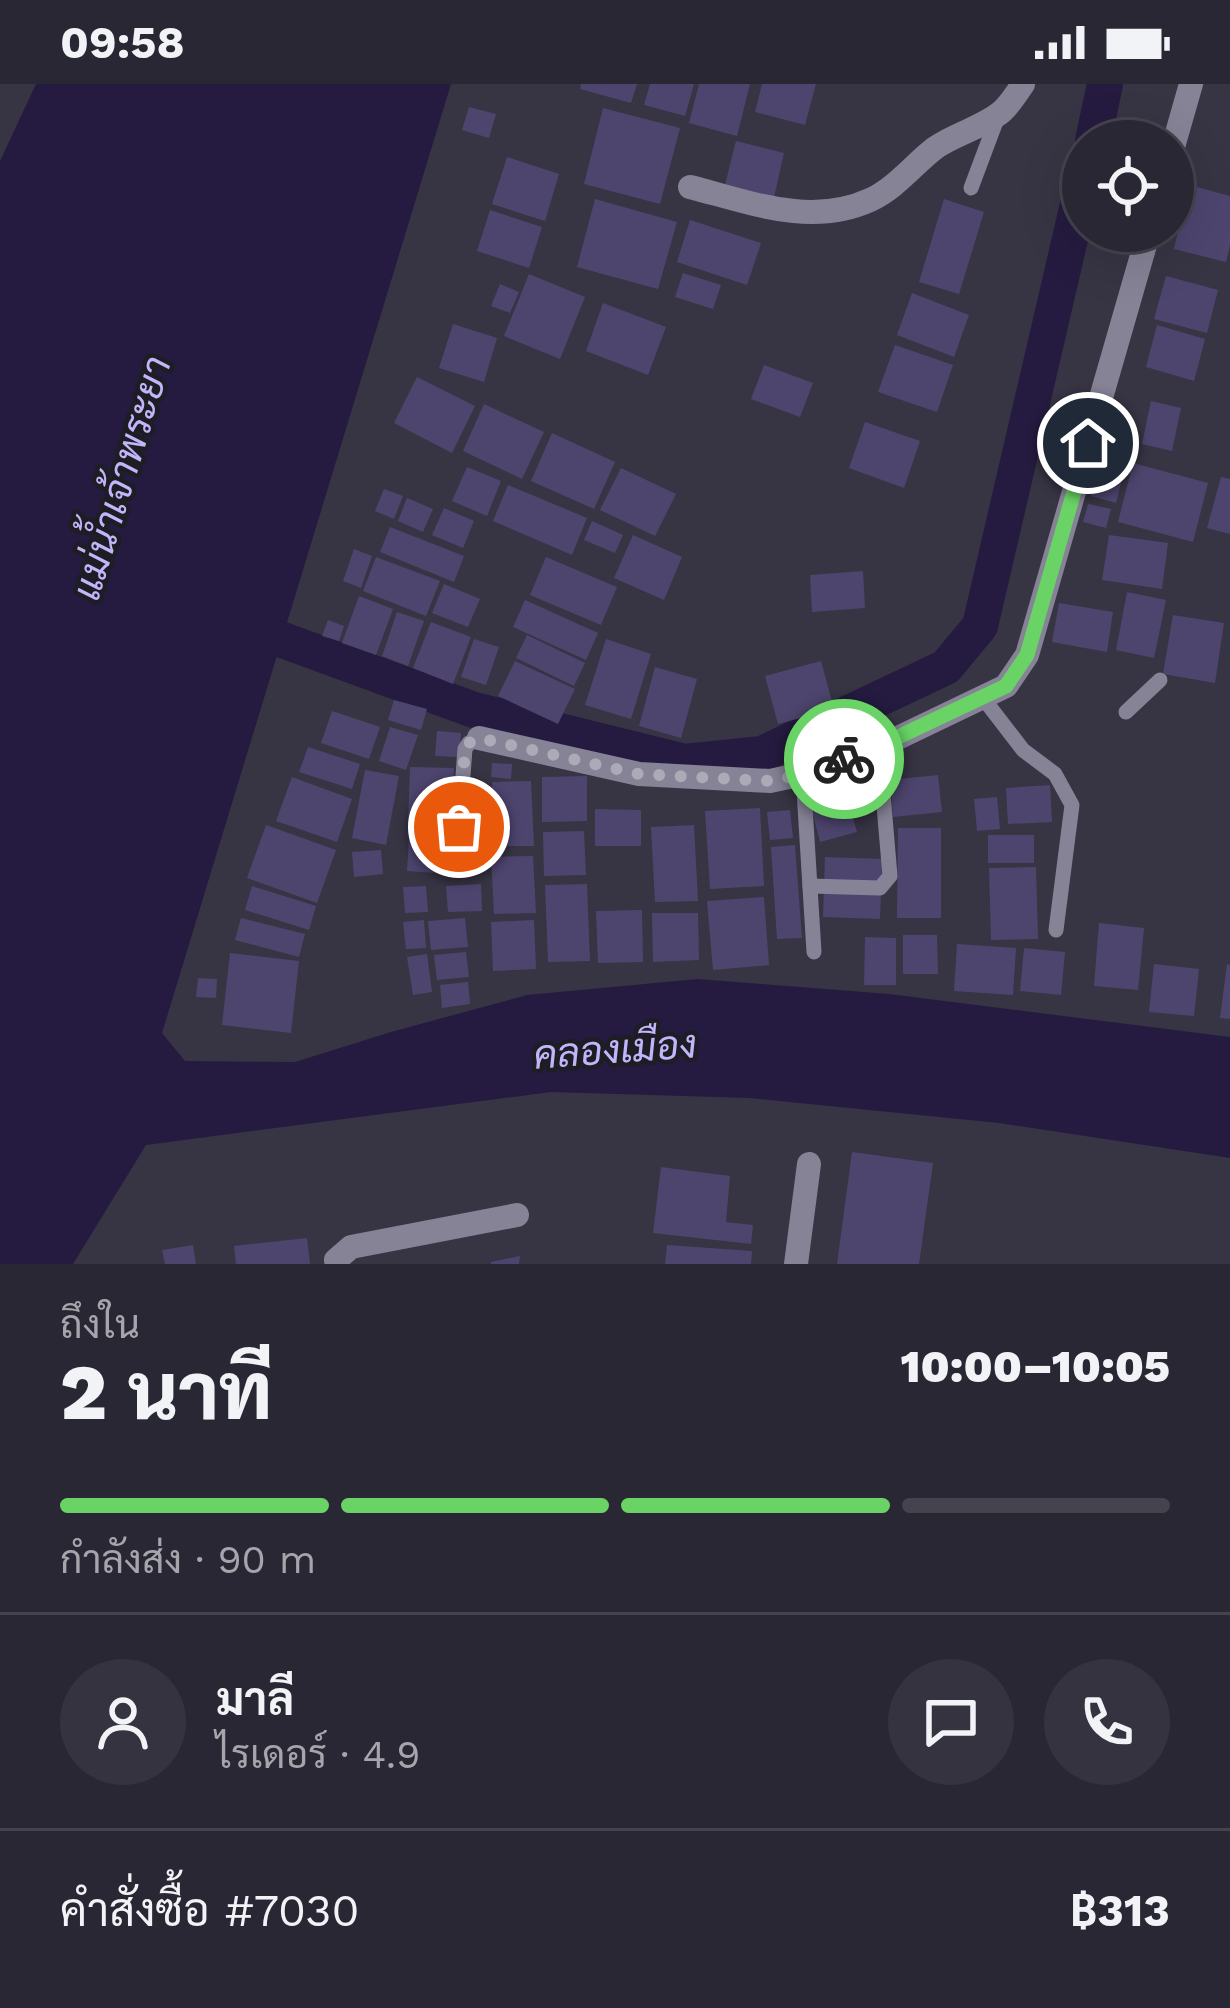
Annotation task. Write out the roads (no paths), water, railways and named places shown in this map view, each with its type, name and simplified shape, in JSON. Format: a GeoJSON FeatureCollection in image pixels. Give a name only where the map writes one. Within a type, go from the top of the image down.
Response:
{"type":"FeatureCollection","features":[{"type":"Feature","properties":{"kind":"street"},"geometry":{"type":"LineString","coordinates":[[690,187],[785,212],[814,213],[872,200],[935,149],[999,113],[1023,84]]}},
{"type":"Feature","properties":{"kind":"street"},"geometry":{"type":"LineString","coordinates":[[1181,120],[1191,84]]}},
{"type":"Feature","properties":{"kind":"street"},"geometry":{"type":"LineString","coordinates":[[479,738],[639,774],[770,781],[879,746],[1006,686],[1027,655],[1143,252]]}},
{"type":"Feature","properties":{"kind":"street"},"geometry":{"type":"LineString","coordinates":[[796,1264],[809,1164]]}},
{"type":"Feature","properties":{"kind":"street"},"geometry":{"type":"LineString","coordinates":[[336,1262],[351,1247],[517,1215]]}},
{"type":"Feature","properties":{"kind":"lane"},"geometry":{"type":"LineString","coordinates":[[971,188],[999,113]]}},
{"type":"Feature","properties":{"kind":"lane"},"geometry":{"type":"LineString","coordinates":[[1126,712],[1160,680]]}},
{"type":"Feature","properties":{"kind":"lane"},"geometry":{"type":"LineString","coordinates":[[982,698],[1023,750],[1054,774],[1072,805],[1056,929]]}},
{"type":"Feature","properties":{"kind":"lane"},"geometry":{"type":"LineString","coordinates":[[456,866],[465,749],[479,738]]}},
{"type":"Feature","properties":{"kind":"lane"},"geometry":{"type":"LineString","coordinates":[[810,886],[880,888],[890,876],[879,746]]}},
{"type":"Feature","properties":{"kind":"lane"},"geometry":{"type":"LineString","coordinates":[[803,774],[814,952]]}},
{"type":"Feature","properties":{"kind":"water"},"geometry":{"type":"Polygon","coordinates":[[[36,84],[451,84],[162,1033],[185,1061],[295,1062],[527,995],[698,979],[889,994],[1230,1037],[1230,1158],[999,1123],[749,1098],[551,1092],[146,1145],[73,1264],[0,1264],[0,161],[36,84]]]}},
{"type":"Feature","properties":{"kind":"waterway"},"geometry":{"type":"LineString","coordinates":[[1097,120],[1105,84]]}},
{"type":"Feature","properties":{"kind":"waterway"},"geometry":{"type":"LineString","coordinates":[[239,624],[474,710],[685,762],[762,754],[946,667],[980,626],[1067,252]]}},
{"type":"Feature","properties":{"kind":"water label","name":"แม่น้ำเจ้าพระยา"},"geometry":{"type":"Point","coordinates":[121,478]}},
{"type":"Feature","properties":{"kind":"water label","name":"คลองเมือง"},"geometry":{"type":"Point","coordinates":[615,1049]}}]}
